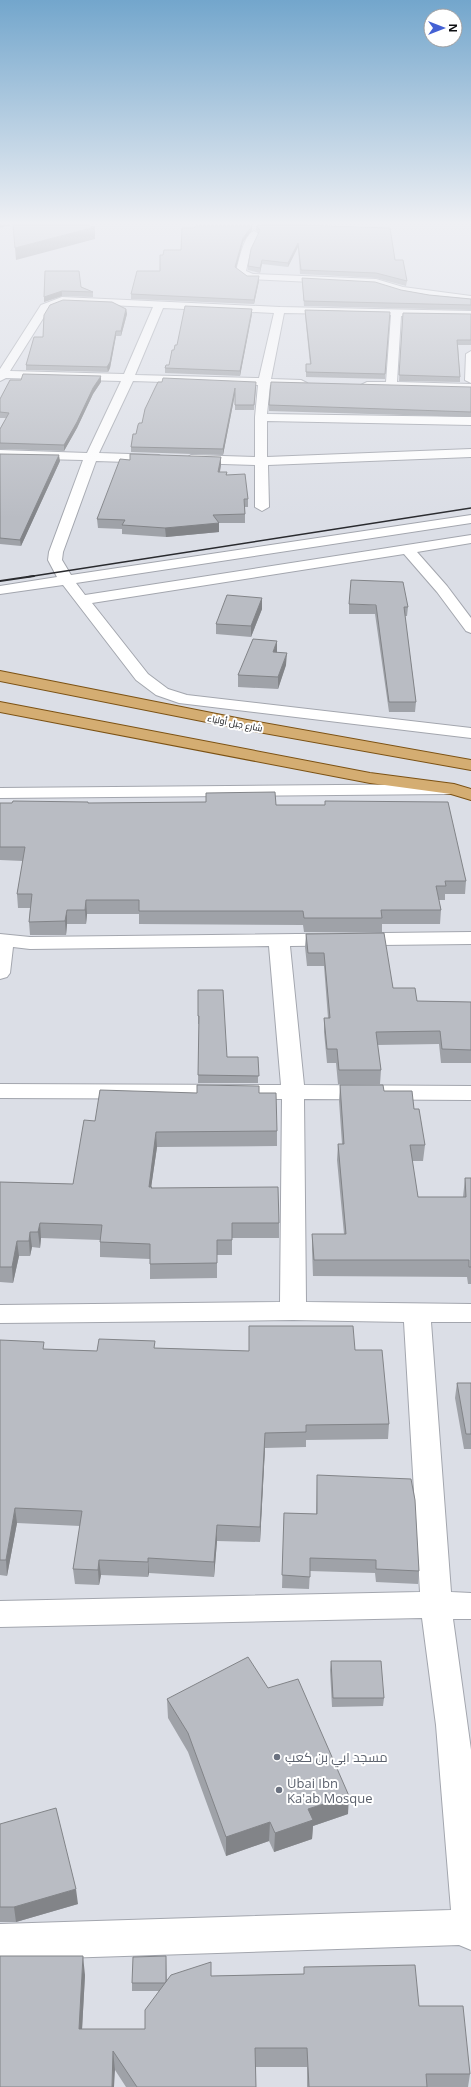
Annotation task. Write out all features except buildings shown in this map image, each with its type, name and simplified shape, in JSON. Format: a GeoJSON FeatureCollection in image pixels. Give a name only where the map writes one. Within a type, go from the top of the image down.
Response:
{"type":"FeatureCollection","features":[{"type":"Feature","properties":{"kind":"main road","name":"شارع جبل أولياء"},"geometry":{"type":"LineString","coordinates":[[0,676],[239,724],[471,765]]}},
{"type":"Feature","properties":{"kind":"main road"},"geometry":{"type":"LineString","coordinates":[[0,707],[370,778],[454,789],[471,794]]}},
{"type":"Feature","properties":{"kind":"street"},"geometry":{"type":"LineString","coordinates":[[1,375],[35,322]]}},
{"type":"Feature","properties":{"kind":"street"},"geometry":{"type":"LineString","coordinates":[[152,322],[128,378],[91,457],[56,552],[56,560],[62,582],[80,600],[142,677],[162,692],[185,700],[471,732]]}},
{"type":"Feature","properties":{"kind":"street"},"geometry":{"type":"LineString","coordinates":[[262,507],[260,461],[261,417],[264,382],[277,322]]}},
{"type":"Feature","properties":{"kind":"street"},"geometry":{"type":"LineString","coordinates":[[391,385],[395,322]]}},
{"type":"Feature","properties":{"kind":"street"},"geometry":{"type":"LineString","coordinates":[[471,354],[471,380]]}},
{"type":"Feature","properties":{"kind":"street"},"geometry":{"type":"LineString","coordinates":[[1,375],[312,384]]}},
{"type":"Feature","properties":{"kind":"street"},"geometry":{"type":"LineString","coordinates":[[352,384],[471,387]]}},
{"type":"Feature","properties":{"kind":"street"},"geometry":{"type":"LineString","coordinates":[[261,417],[471,421]]}},
{"type":"Feature","properties":{"kind":"street"},"geometry":{"type":"LineString","coordinates":[[0,454],[260,461],[471,453]]}},
{"type":"Feature","properties":{"kind":"street"},"geometry":{"type":"LineString","coordinates":[[0,590],[62,582],[471,519]]}},
{"type":"Feature","properties":{"kind":"street"},"geometry":{"type":"LineString","coordinates":[[80,600],[471,539]]}},
{"type":"Feature","properties":{"kind":"street"},"geometry":{"type":"LineString","coordinates":[[407,549],[442,589],[471,628]]}},
{"type":"Feature","properties":{"kind":"street"},"geometry":{"type":"LineString","coordinates":[[0,596],[62,582]]}},
{"type":"Feature","properties":{"kind":"street"},"geometry":{"type":"LineString","coordinates":[[0,794],[454,789]]}},
{"type":"Feature","properties":{"kind":"street"},"geometry":{"type":"LineString","coordinates":[[0,973],[2,941],[30,943],[471,938]]}},
{"type":"Feature","properties":{"kind":"street"},"geometry":{"type":"LineString","coordinates":[[279,939],[293,1092],[293,1311]]}},
{"type":"Feature","properties":{"kind":"street"},"geometry":{"type":"LineString","coordinates":[[0,1091],[471,1093]]}},
{"type":"Feature","properties":{"kind":"street"},"geometry":{"type":"LineString","coordinates":[[0,1314],[293,1311],[471,1312]]}},
{"type":"Feature","properties":{"kind":"street"},"geometry":{"type":"LineString","coordinates":[[0,1942],[471,1930],[452,1725],[436,1605],[417,1312]]}},
{"type":"Feature","properties":{"kind":"street"},"geometry":{"type":"LineString","coordinates":[[0,1614],[436,1605],[471,1606]]}},
{"type":"Feature","properties":{"kind":"railway"},"geometry":{"type":"LineString","coordinates":[[27,577],[471,508]]}},
{"type":"Feature","properties":{"kind":"railway"},"geometry":{"type":"LineString","coordinates":[[0,581],[34,576]]}},
{"type":"Feature","properties":{"kind":"place","name":"مسجد ابي بن كعب"},"geometry":{"type":"Point","coordinates":[277,1757]}},
{"type":"Feature","properties":{"kind":"place","name":"Ubai Ibn Ka'ab Mosque"},"geometry":{"type":"Point","coordinates":[279,1790]}}]}
